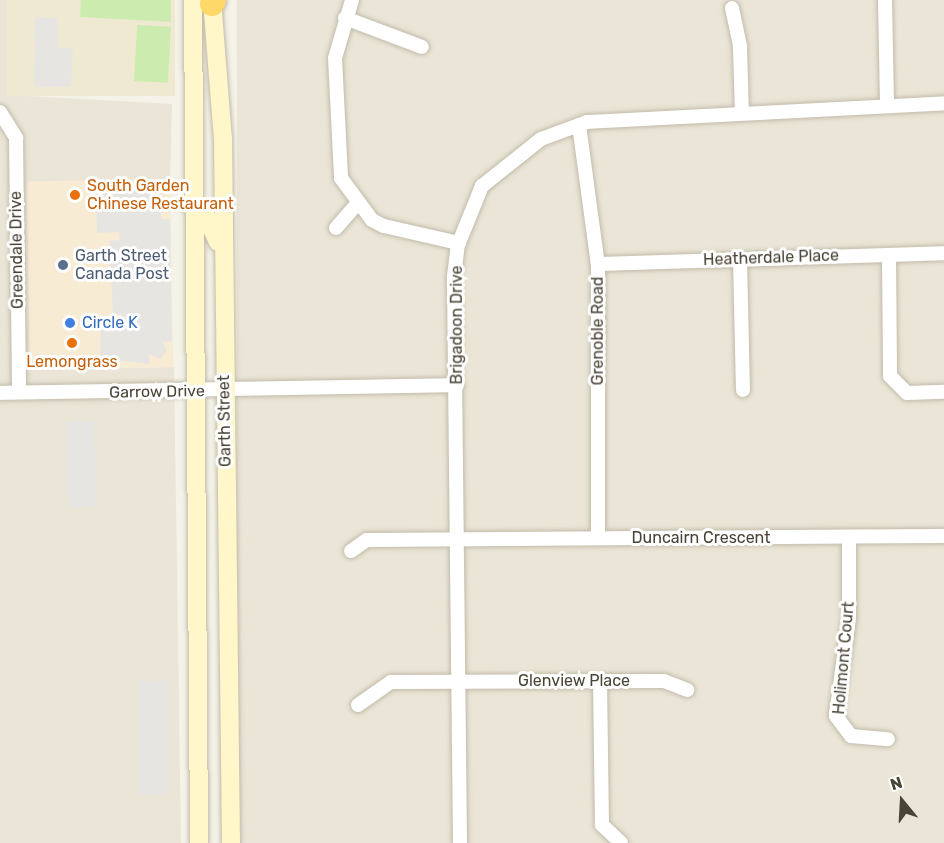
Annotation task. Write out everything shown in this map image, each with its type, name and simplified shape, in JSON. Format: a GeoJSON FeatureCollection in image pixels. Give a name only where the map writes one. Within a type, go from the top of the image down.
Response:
{"type":"FeatureCollection","features":[{"type":"Feature","properties":{"kind":"main road","name":"Garth Street"},"geometry":{"type":"LineString","coordinates":[[200,843],[191,206],[208,1]]}},
{"type":"Feature","properties":{"kind":"main road","name":"Garth Street"},"geometry":{"type":"LineString","coordinates":[[208,1],[223,139],[224,392],[231,843]]}},
{"type":"Feature","properties":{"kind":"main road"},"geometry":{"type":"LineString","coordinates":[[191,206],[211,221],[224,259]]}},
{"type":"Feature","properties":{"kind":"main road"},"geometry":{"type":"LineString","coordinates":[[200,814],[211,843]]}},
{"type":"Feature","properties":{"kind":"street"},"geometry":{"type":"LineString","coordinates":[[352,0],[335,58],[337,158],[341,178],[358,203],[384,226],[459,243]]}},
{"type":"Feature","properties":{"kind":"street"},"geometry":{"type":"LineString","coordinates":[[885,0],[887,106]]}},
{"type":"Feature","properties":{"kind":"street"},"geometry":{"type":"LineString","coordinates":[[732,8],[740,47],[742,113]]}},
{"type":"Feature","properties":{"kind":"street"},"geometry":{"type":"LineString","coordinates":[[345,18],[423,47]]}},
{"type":"Feature","properties":{"kind":"street","name":"Brigadoon Drive"},"geometry":{"type":"LineString","coordinates":[[460,843],[457,385],[454,276],[459,243],[482,186],[500,168],[541,139],[579,125],[742,113],[944,103]]}},
{"type":"Feature","properties":{"kind":"street","name":"Greendale Drive"},"geometry":{"type":"LineString","coordinates":[[0,112],[16,138],[19,392]]}},
{"type":"Feature","properties":{"kind":"street","name":"Grenoble Road"},"geometry":{"type":"LineString","coordinates":[[579,125],[598,264],[598,538]]}},
{"type":"Feature","properties":{"kind":"street"},"geometry":{"type":"LineString","coordinates":[[336,228],[358,203]]}},
{"type":"Feature","properties":{"kind":"street","name":"Heatherdale Place"},"geometry":{"type":"LineString","coordinates":[[598,264],[944,253]]}},
{"type":"Feature","properties":{"kind":"street"},"geometry":{"type":"LineString","coordinates":[[890,255],[890,376],[907,393],[944,393]]}},
{"type":"Feature","properties":{"kind":"street"},"geometry":{"type":"LineString","coordinates":[[740,259],[744,390]]}},
{"type":"Feature","properties":{"kind":"street","name":"Garrow Drive"},"geometry":{"type":"LineString","coordinates":[[0,393],[224,392],[457,385]]}},
{"type":"Feature","properties":{"kind":"street","name":"Duncairn Crescent"},"geometry":{"type":"LineString","coordinates":[[351,551],[367,540],[944,536]]}},
{"type":"Feature","properties":{"kind":"street","name":"Holimont Court"},"geometry":{"type":"LineString","coordinates":[[849,537],[849,618],[836,716],[851,736],[888,739]]}},
{"type":"Feature","properties":{"kind":"street"},"geometry":{"type":"LineString","coordinates":[[600,681],[602,825],[621,843]]}},
{"type":"Feature","properties":{"kind":"street","name":"Glenview Place"},"geometry":{"type":"LineString","coordinates":[[358,705],[391,682],[664,681],[687,690]]}},
{"type":"Feature","properties":{"kind":"shaded area"},"geometry":{"type":"Polygon","coordinates":[[[0,0],[7,0],[10,95],[172,104],[170,179],[27,182],[30,370],[174,367],[181,843],[0,843],[0,0]]]}},
{"type":"Feature","properties":{"kind":"shaded area"},"geometry":{"type":"Polygon","coordinates":[[[7,0],[175,0],[175,96],[7,96],[7,0]]]}},
{"type":"Feature","properties":{"kind":"shaded area"},"geometry":{"type":"Polygon","coordinates":[[[237,0],[944,0],[944,843],[237,843],[237,0]]]}},
{"type":"Feature","properties":{"kind":"shaded area"},"geometry":{"type":"Polygon","coordinates":[[[35,17],[57,18],[58,47],[73,48],[71,87],[34,87],[35,40],[42,39],[34,39],[35,17]]]}},
{"type":"Feature","properties":{"kind":"shaded area"},"geometry":{"type":"Polygon","coordinates":[[[170,179],[173,367],[30,369],[27,181],[170,179]]]}},
{"type":"Feature","properties":{"kind":"shaded area"},"geometry":{"type":"Polygon","coordinates":[[[102,184],[160,187],[161,219],[170,219],[172,341],[162,342],[167,350],[160,359],[149,354],[149,364],[101,358],[100,321],[121,319],[121,314],[113,314],[109,241],[120,240],[119,232],[97,233],[96,197],[103,197],[102,184]]]}},
{"type":"Feature","properties":{"kind":"shaded area"},"geometry":{"type":"Polygon","coordinates":[[[66,421],[94,421],[96,507],[68,507],[66,421]]]}},
{"type":"Feature","properties":{"kind":"shaded area"},"geometry":{"type":"Polygon","coordinates":[[[138,681],[167,681],[167,795],[138,795],[138,681]]]}},
{"type":"Feature","properties":{"kind":"green space"},"geometry":{"type":"Polygon","coordinates":[[[81,0],[171,0],[171,22],[80,17],[81,0]]]}},
{"type":"Feature","properties":{"kind":"green space"},"geometry":{"type":"Polygon","coordinates":[[[137,25],[171,27],[168,83],[134,81],[137,25]]]}},
{"type":"Feature","properties":{"kind":"place","name":"South Garden Chinese Restaurant"},"geometry":{"type":"Point","coordinates":[75,195]}},
{"type":"Feature","properties":{"kind":"place","name":"Garth Street Canada Post"},"geometry":{"type":"Point","coordinates":[63,265]}},
{"type":"Feature","properties":{"kind":"place","name":"Circle K"},"geometry":{"type":"Point","coordinates":[70,323]}},
{"type":"Feature","properties":{"kind":"place","name":"Lemongrass"},"geometry":{"type":"Point","coordinates":[72,343]}}]}
